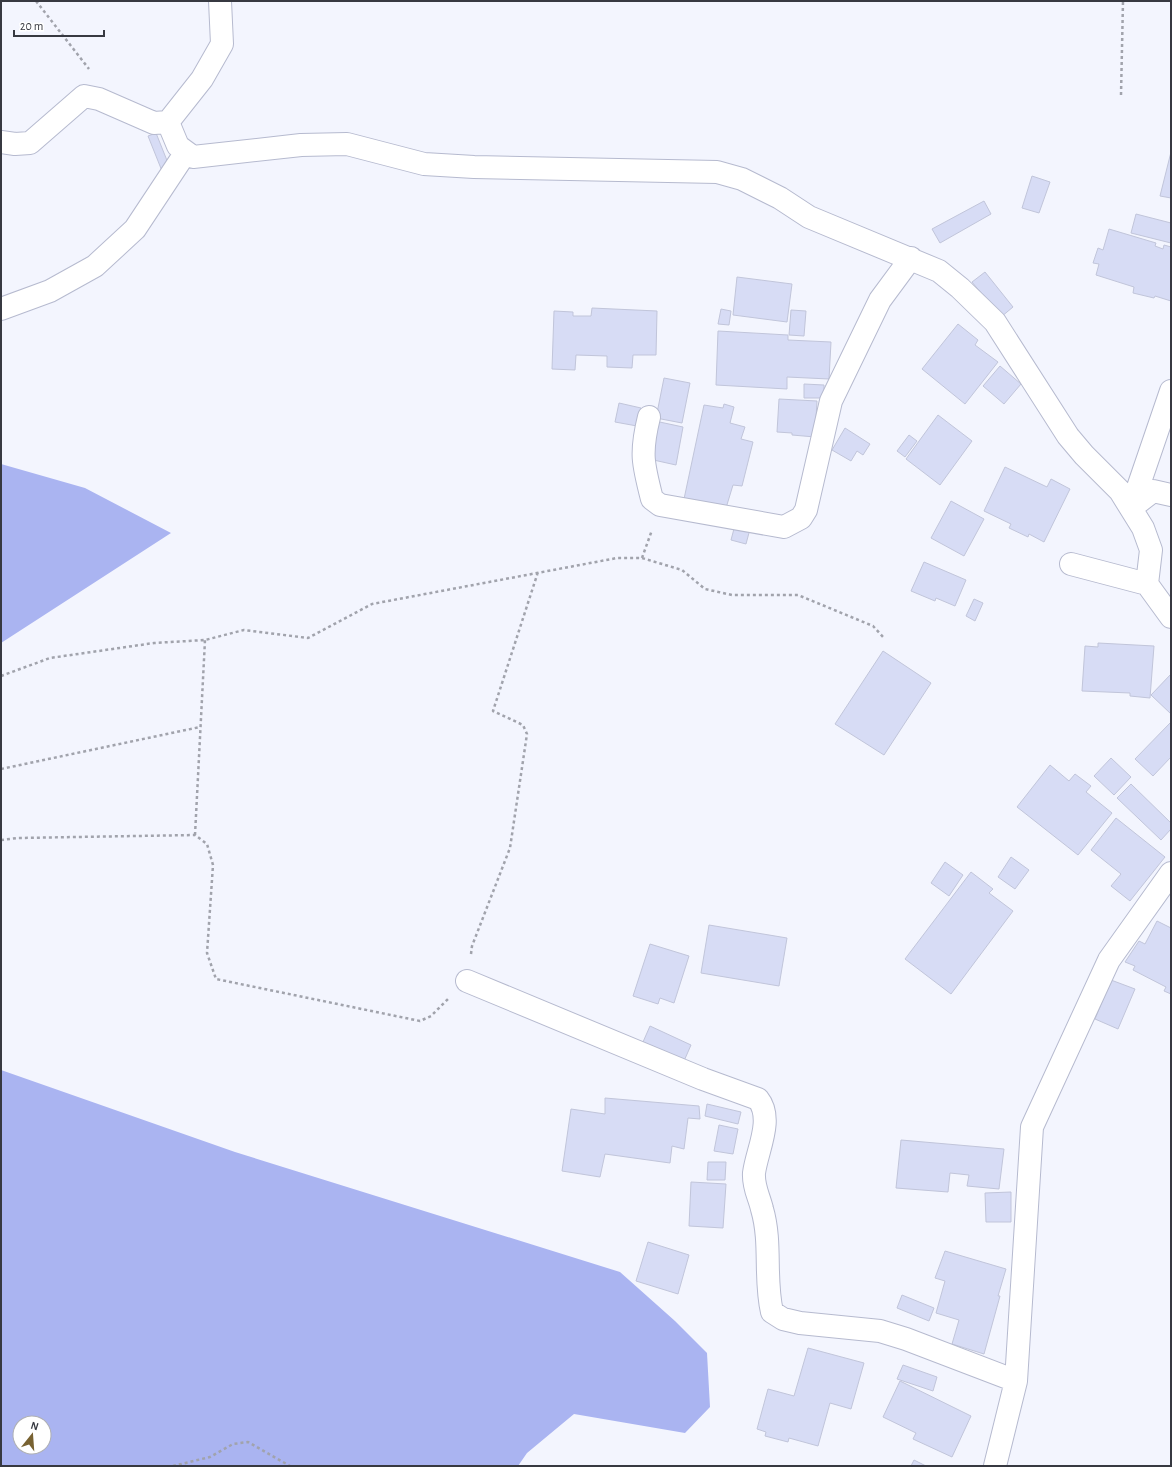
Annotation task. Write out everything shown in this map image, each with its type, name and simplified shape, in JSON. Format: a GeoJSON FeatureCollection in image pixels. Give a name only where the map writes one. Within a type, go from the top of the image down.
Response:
{"type":"FeatureCollection","features":[{"type":"Feature","properties":{"kind":"street"},"geometry":{"type":"LineString","coordinates":[[1,142],[15,144],[30,142],[84,96],[99,99],[154,123],[168,122],[202,79],[222,44],[220,1]]}},
{"type":"Feature","properties":{"kind":"street"},"geometry":{"type":"LineString","coordinates":[[168,122],[178,146],[193,157],[301,145],[347,144],[424,164],[474,167],[717,172],[742,179],[780,198],[809,217],[940,271],[995,322],[1068,436],[1084,455],[1120,491],[1143,528],[1151,550],[1147,584]]}},
{"type":"Feature","properties":{"kind":"street"},"geometry":{"type":"LineString","coordinates":[[1,309],[50,292],[95,266],[135,229],[186,152]]}},
{"type":"Feature","properties":{"kind":"street"},"geometry":{"type":"LineString","coordinates":[[649,417],[643,444],[643,465],[652,499],[660,505],[784,527],[801,518],[806,510],[831,401],[880,300],[911,258]]}},
{"type":"Feature","properties":{"kind":"street"},"geometry":{"type":"LineString","coordinates":[[1131,508],[1171,391]]}},
{"type":"Feature","properties":{"kind":"street"},"geometry":{"type":"LineString","coordinates":[[1131,508],[1153,491],[1171,494]]}},
{"type":"Feature","properties":{"kind":"street"},"geometry":{"type":"LineString","coordinates":[[1071,564],[1147,584],[1171,617]]}},
{"type":"Feature","properties":{"kind":"street"},"geometry":{"type":"LineString","coordinates":[[995,1466],[1016,1381],[1032,1127],[1109,960],[1171,873]]}},
{"type":"Feature","properties":{"kind":"street"},"geometry":{"type":"LineString","coordinates":[[467,981],[695,1076],[758,1099],[762,1104],[765,1119],[754,1173],[754,1190],[762,1208],[768,1236],[768,1294],[772,1312],[783,1319],[800,1323],[880,1331],[906,1339],[1016,1381]]}},
{"type":"Feature","properties":{"kind":"path"},"geometry":{"type":"LineString","coordinates":[[36,1],[95,77],[99,99]]}},
{"type":"Feature","properties":{"kind":"path"},"geometry":{"type":"LineString","coordinates":[[1121,95],[1123,1]]}},
{"type":"Feature","properties":{"kind":"path"},"geometry":{"type":"LineString","coordinates":[[1,676],[50,658],[154,643],[205,640],[244,630],[308,638],[372,604],[617,558],[642,558],[682,570],[705,589],[732,595],[798,595],[873,626],[884,638]]}},
{"type":"Feature","properties":{"kind":"path"},"geometry":{"type":"LineString","coordinates":[[1,840],[18,838],[195,835],[207,844],[214,865],[207,953],[216,979],[420,1021],[431,1016],[467,981],[472,946],[510,848],[527,734],[523,725],[493,711],[538,572]]}},
{"type":"Feature","properties":{"kind":"path"},"geometry":{"type":"LineString","coordinates":[[195,835],[205,640]]}},
{"type":"Feature","properties":{"kind":"path"},"geometry":{"type":"LineString","coordinates":[[1,769],[200,727]]}},
{"type":"Feature","properties":{"kind":"path"},"geometry":{"type":"LineString","coordinates":[[173,1466],[210,1457],[233,1444],[248,1442],[290,1466]]}},
{"type":"Feature","properties":{"kind":"shaded area"},"geometry":{"type":"Polygon","coordinates":[[[1,464],[85,488],[171,533],[1,643],[1,464]]]}},
{"type":"Feature","properties":{"kind":"shaded area"},"geometry":{"type":"Polygon","coordinates":[[[1,1070],[235,1152],[620,1272],[675,1321],[707,1353],[710,1407],[685,1433],[574,1414],[527,1453],[518,1466],[1,1466],[1,1070]]]}},
{"type":"Feature","properties":{"kind":"building"},"geometry":{"type":"Polygon","coordinates":[[[156,133],[170,168],[162,171],[148,136],[156,133]]]}},
{"type":"Feature","properties":{"kind":"building"},"geometry":{"type":"Polygon","coordinates":[[[1171,152],[1171,198],[1160,196],[1171,152]]]}},
{"type":"Feature","properties":{"kind":"building"},"geometry":{"type":"Polygon","coordinates":[[[1032,176],[1050,182],[1039,213],[1022,208],[1032,176]]]}},
{"type":"Feature","properties":{"kind":"building"},"geometry":{"type":"Polygon","coordinates":[[[984,201],[991,214],[940,243],[932,229],[984,201]]]}},
{"type":"Feature","properties":{"kind":"building"},"geometry":{"type":"Polygon","coordinates":[[[1136,214],[1171,223],[1171,243],[1131,233],[1136,214]]]}},
{"type":"Feature","properties":{"kind":"building"},"geometry":{"type":"Polygon","coordinates":[[[1109,229],[1156,243],[1155,246],[1163,249],[1164,245],[1171,247],[1171,301],[1155,296],[1154,298],[1133,293],[1134,287],[1096,275],[1099,264],[1093,263],[1098,248],[1103,250],[1109,229]]]}},
{"type":"Feature","properties":{"kind":"building"},"geometry":{"type":"Polygon","coordinates":[[[985,272],[1013,307],[1001,317],[972,282],[985,272]]]}},
{"type":"Feature","properties":{"kind":"building"},"geometry":{"type":"Polygon","coordinates":[[[737,277],[792,284],[787,322],[733,315],[737,277]]]}},
{"type":"Feature","properties":{"kind":"building"},"geometry":{"type":"Polygon","coordinates":[[[592,308],[657,311],[656,355],[633,355],[632,368],[607,367],[607,356],[576,355],[575,370],[552,369],[554,311],[573,312],[573,316],[591,316],[592,308]]]}},
{"type":"Feature","properties":{"kind":"building"},"geometry":{"type":"Polygon","coordinates":[[[721,309],[731,311],[729,325],[718,324],[721,309]]]}},
{"type":"Feature","properties":{"kind":"building"},"geometry":{"type":"Polygon","coordinates":[[[791,310],[806,311],[804,336],[789,335],[791,310]]]}},
{"type":"Feature","properties":{"kind":"building"},"geometry":{"type":"Polygon","coordinates":[[[958,324],[978,340],[975,345],[998,362],[965,404],[922,369],[958,324]]]}},
{"type":"Feature","properties":{"kind":"building"},"geometry":{"type":"Polygon","coordinates":[[[718,331],[788,335],[788,340],[831,342],[829,379],[787,377],[787,389],[716,385],[718,331]]]}},
{"type":"Feature","properties":{"kind":"building"},"geometry":{"type":"Polygon","coordinates":[[[1000,366],[1021,384],[1004,404],[983,386],[1000,366]]]}},
{"type":"Feature","properties":{"kind":"building"},"geometry":{"type":"Polygon","coordinates":[[[664,378],[690,383],[682,423],[656,418],[664,378]]]}},
{"type":"Feature","properties":{"kind":"building"},"geometry":{"type":"Polygon","coordinates":[[[804,384],[824,385],[824,398],[804,398],[804,384]]]}},
{"type":"Feature","properties":{"kind":"building"},"geometry":{"type":"Polygon","coordinates":[[[779,399],[817,401],[815,437],[777,432],[779,399]]]}},
{"type":"Feature","properties":{"kind":"building"},"geometry":{"type":"Polygon","coordinates":[[[619,403],[641,408],[637,426],[615,422],[619,403]]]}},
{"type":"Feature","properties":{"kind":"building"},"geometry":{"type":"Polygon","coordinates":[[[724,404],[734,407],[730,423],[745,427],[741,439],[753,442],[742,486],[733,485],[726,508],[684,499],[704,405],[723,408],[724,404]]]}},
{"type":"Feature","properties":{"kind":"building"},"geometry":{"type":"Polygon","coordinates":[[[938,415],[972,441],[940,485],[906,459],[938,415]]]}},
{"type":"Feature","properties":{"kind":"building"},"geometry":{"type":"Polygon","coordinates":[[[655,421],[683,427],[676,465],[649,459],[655,421]]]}},
{"type":"Feature","properties":{"kind":"building"},"geometry":{"type":"Polygon","coordinates":[[[845,428],[870,444],[863,455],[857,451],[851,461],[832,450],[845,428]]]}},
{"type":"Feature","properties":{"kind":"building"},"geometry":{"type":"Polygon","coordinates":[[[909,435],[917,441],[905,457],[897,451],[909,435]]]}},
{"type":"Feature","properties":{"kind":"building"},"geometry":{"type":"Polygon","coordinates":[[[1005,467],[1047,487],[1051,479],[1070,489],[1044,542],[1029,534],[1028,537],[1009,528],[1011,524],[984,511],[1005,467]]]}},
{"type":"Feature","properties":{"kind":"building"},"geometry":{"type":"Polygon","coordinates":[[[951,501],[984,519],[964,556],[931,538],[951,501]]]}},
{"type":"Feature","properties":{"kind":"building"},"geometry":{"type":"Polygon","coordinates":[[[735,525],[750,529],[746,544],[731,540],[735,525]]]}},
{"type":"Feature","properties":{"kind":"building"},"geometry":{"type":"Polygon","coordinates":[[[924,562],[966,580],[955,606],[936,598],[935,601],[911,591],[924,562]]]}},
{"type":"Feature","properties":{"kind":"building"},"geometry":{"type":"Polygon","coordinates":[[[974,599],[983,603],[975,621],[966,616],[974,599]]]}},
{"type":"Feature","properties":{"kind":"building"},"geometry":{"type":"Polygon","coordinates":[[[1098,643],[1154,646],[1150,698],[1130,696],[1130,693],[1082,691],[1085,646],[1098,647],[1098,643]]]}},
{"type":"Feature","properties":{"kind":"building"},"geometry":{"type":"Polygon","coordinates":[[[883,651],[931,683],[884,755],[835,724],[883,651]]]}},
{"type":"Feature","properties":{"kind":"building"},"geometry":{"type":"Polygon","coordinates":[[[1171,674],[1171,714],[1151,695],[1171,674]]]}},
{"type":"Feature","properties":{"kind":"building"},"geometry":{"type":"Polygon","coordinates":[[[1171,722],[1171,757],[1153,776],[1135,759],[1171,722]]]}},
{"type":"Feature","properties":{"kind":"building"},"geometry":{"type":"Polygon","coordinates":[[[1111,758],[1131,777],[1114,795],[1094,776],[1111,758]]]}},
{"type":"Feature","properties":{"kind":"building"},"geometry":{"type":"Polygon","coordinates":[[[1050,765],[1069,781],[1075,774],[1091,786],[1086,792],[1112,813],[1078,855],[1017,807],[1050,765]]]}},
{"type":"Feature","properties":{"kind":"building"},"geometry":{"type":"Polygon","coordinates":[[[1131,784],[1171,823],[1171,829],[1161,840],[1117,798],[1131,784]]]}},
{"type":"Feature","properties":{"kind":"building"},"geometry":{"type":"Polygon","coordinates":[[[1116,818],[1165,857],[1130,901],[1111,886],[1121,874],[1091,850],[1116,818]]]}},
{"type":"Feature","properties":{"kind":"building"},"geometry":{"type":"Polygon","coordinates":[[[1011,857],[1029,870],[1015,889],[998,877],[1011,857]]]}},
{"type":"Feature","properties":{"kind":"building"},"geometry":{"type":"Polygon","coordinates":[[[945,862],[963,875],[949,896],[931,883],[945,862]]]}},
{"type":"Feature","properties":{"kind":"building"},"geometry":{"type":"Polygon","coordinates":[[[971,872],[993,889],[989,893],[1013,911],[951,994],[905,959],[971,872]]]}},
{"type":"Feature","properties":{"kind":"building"},"geometry":{"type":"Polygon","coordinates":[[[1157,921],[1171,928],[1171,994],[1164,991],[1166,987],[1133,970],[1135,966],[1125,962],[1139,941],[1145,944],[1157,921]]]}},
{"type":"Feature","properties":{"kind":"building"},"geometry":{"type":"Polygon","coordinates":[[[709,925],[787,938],[779,986],[701,973],[709,925]]]}},
{"type":"Feature","properties":{"kind":"building"},"geometry":{"type":"Polygon","coordinates":[[[650,944],[689,956],[674,1003],[660,998],[658,1004],[633,996],[650,944]]]}},
{"type":"Feature","properties":{"kind":"building"},"geometry":{"type":"Polygon","coordinates":[[[1111,980],[1135,989],[1118,1029],[1095,1019],[1111,980]]]}},
{"type":"Feature","properties":{"kind":"building"},"geometry":{"type":"Polygon","coordinates":[[[650,1026],[691,1045],[684,1061],[643,1042],[650,1026]]]}},
{"type":"Feature","properties":{"kind":"building"},"geometry":{"type":"Polygon","coordinates":[[[605,1098],[699,1106],[700,1119],[688,1118],[684,1149],[672,1146],[670,1163],[605,1154],[600,1177],[562,1171],[571,1109],[605,1114],[605,1098]]]}},
{"type":"Feature","properties":{"kind":"building"},"geometry":{"type":"Polygon","coordinates":[[[707,1104],[741,1112],[738,1124],[705,1116],[707,1104]]]}},
{"type":"Feature","properties":{"kind":"building"},"geometry":{"type":"Polygon","coordinates":[[[719,1125],[738,1129],[733,1154],[714,1151],[719,1125]]]}},
{"type":"Feature","properties":{"kind":"building"},"geometry":{"type":"Polygon","coordinates":[[[901,1140],[1004,1149],[999,1189],[967,1186],[969,1175],[950,1173],[948,1192],[896,1188],[901,1140]]]}},
{"type":"Feature","properties":{"kind":"building"},"geometry":{"type":"Polygon","coordinates":[[[708,1162],[726,1162],[725,1180],[707,1180],[708,1162]]]}},
{"type":"Feature","properties":{"kind":"building"},"geometry":{"type":"Polygon","coordinates":[[[691,1182],[726,1184],[723,1228],[689,1226],[691,1182]]]}},
{"type":"Feature","properties":{"kind":"building"},"geometry":{"type":"Polygon","coordinates":[[[1011,1192],[1011,1222],[986,1222],[985,1193],[1011,1192]]]}},
{"type":"Feature","properties":{"kind":"building"},"geometry":{"type":"Polygon","coordinates":[[[648,1242],[689,1255],[678,1294],[636,1281],[648,1242]]]}},
{"type":"Feature","properties":{"kind":"building"},"geometry":{"type":"Polygon","coordinates":[[[945,1251],[1006,1269],[984,1354],[952,1344],[959,1320],[936,1313],[945,1281],[935,1278],[945,1251]]]}},
{"type":"Feature","properties":{"kind":"building"},"geometry":{"type":"Polygon","coordinates":[[[902,1295],[934,1308],[929,1321],[897,1308],[902,1295]]]}},
{"type":"Feature","properties":{"kind":"building"},"geometry":{"type":"Polygon","coordinates":[[[808,1348],[864,1363],[851,1409],[830,1403],[818,1446],[789,1438],[788,1442],[765,1436],[766,1432],[757,1429],[768,1389],[794,1396],[808,1348]]]}},
{"type":"Feature","properties":{"kind":"building"},"geometry":{"type":"Polygon","coordinates":[[[903,1365],[937,1377],[933,1391],[897,1379],[903,1365]]]}},
{"type":"Feature","properties":{"kind":"building"},"geometry":{"type":"Polygon","coordinates":[[[900,1381],[971,1416],[952,1457],[913,1439],[916,1433],[883,1417],[900,1381]]]}},
{"type":"Feature","properties":{"kind":"building"},"geometry":{"type":"Polygon","coordinates":[[[914,1460],[926,1466],[911,1466],[914,1460]]]}}]}
